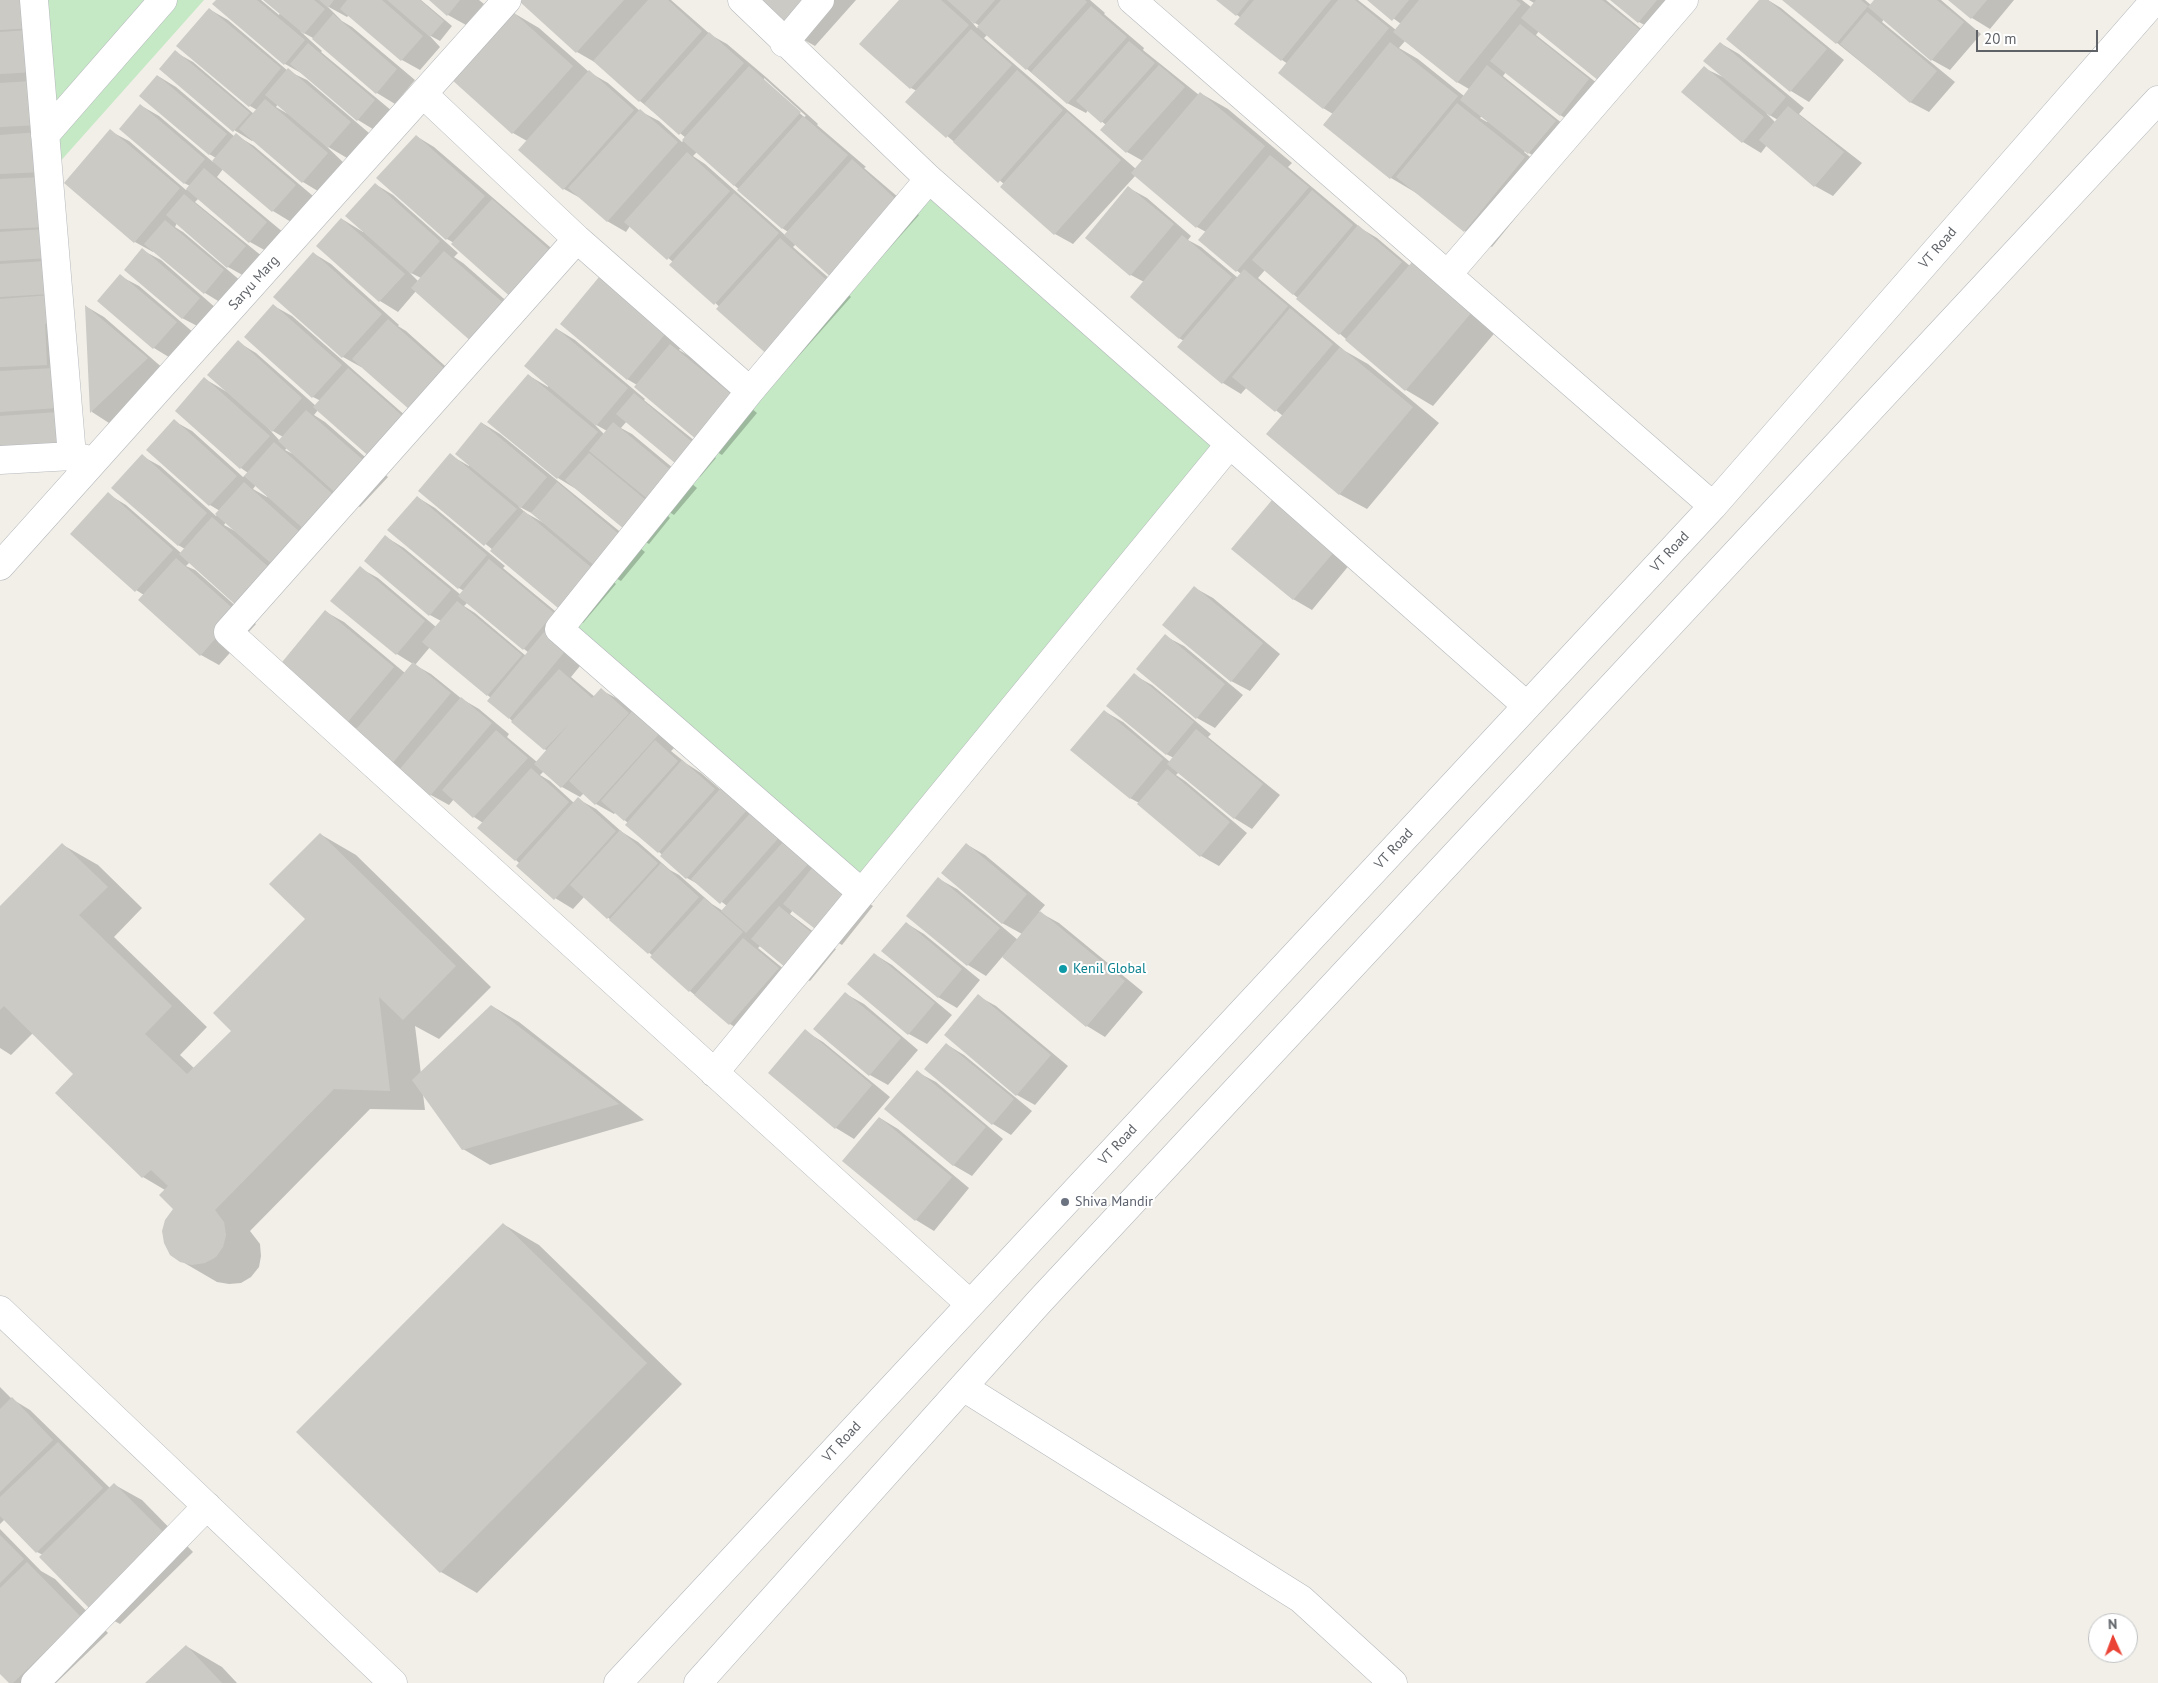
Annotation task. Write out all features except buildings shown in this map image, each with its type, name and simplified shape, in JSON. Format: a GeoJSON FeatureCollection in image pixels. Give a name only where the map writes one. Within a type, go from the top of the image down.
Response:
{"type":"FeatureCollection","features":[{"type":"Feature","properties":{"kind":"street"},"geometry":{"type":"LineString","coordinates":[[0,460],[83,458],[46,135],[34,0]]}},
{"type":"Feature","properties":{"kind":"street"},"geometry":{"type":"LineString","coordinates":[[46,135],[163,0]]}},
{"type":"Feature","properties":{"kind":"street","name":"Saryu Marg"},"geometry":{"type":"LineString","coordinates":[[0,566],[83,458],[423,94],[507,0]]}},
{"type":"Feature","properties":{"kind":"street"},"geometry":{"type":"LineString","coordinates":[[742,0],[784,43],[929,179],[1527,706]]}},
{"type":"Feature","properties":{"kind":"street"},"geometry":{"type":"LineString","coordinates":[[784,43],[820,0]]}},
{"type":"Feature","properties":{"kind":"street"},"geometry":{"type":"LineString","coordinates":[[1132,0],[1713,506]]}},
{"type":"Feature","properties":{"kind":"street"},"geometry":{"type":"LineString","coordinates":[[1448,274],[1684,0]]}},
{"type":"Feature","properties":{"kind":"street","name":"VT Road"},"geometry":{"type":"LineString","coordinates":[[618,1683],[1713,506],[2155,0]]}},
{"type":"Feature","properties":{"kind":"street"},"geometry":{"type":"LineString","coordinates":[[423,94],[577,239],[750,392]]}},
{"type":"Feature","properties":{"kind":"street"},"geometry":{"type":"LineString","coordinates":[[698,1683],[1039,1302],[2158,100]]}},
{"type":"Feature","properties":{"kind":"street"},"geometry":{"type":"LineString","coordinates":[[862,893],[559,630],[750,392],[929,179]]}},
{"type":"Feature","properties":{"kind":"street"},"geometry":{"type":"LineString","coordinates":[[577,239],[228,632],[970,1304]]}},
{"type":"Feature","properties":{"kind":"street"},"geometry":{"type":"LineString","coordinates":[[714,1073],[1230,444]]}},
{"type":"Feature","properties":{"kind":"street"},"geometry":{"type":"LineString","coordinates":[[0,1310],[393,1683]]}},
{"type":"Feature","properties":{"kind":"street"},"geometry":{"type":"LineString","coordinates":[[963,1387],[1301,1599],[1393,1683]]}},
{"type":"Feature","properties":{"kind":"street"},"geometry":{"type":"LineString","coordinates":[[35,1683],[207,1506]]}},
{"type":"Feature","properties":{"kind":"green space"},"geometry":{"type":"Polygon","coordinates":[[[34,0],[204,0],[49,174],[34,0]]]}},
{"type":"Feature","properties":{"kind":"green space"},"geometry":{"type":"Polygon","coordinates":[[[929,179],[1230,444],[862,893],[559,629],[929,179]]]}},
{"type":"Feature","properties":{"kind":"place","name":"Kenil Global"},"geometry":{"type":"Point","coordinates":[1063,969]}},
{"type":"Feature","properties":{"kind":"place","name":"Shiva Mandir"},"geometry":{"type":"Point","coordinates":[1065,1202]}}]}
